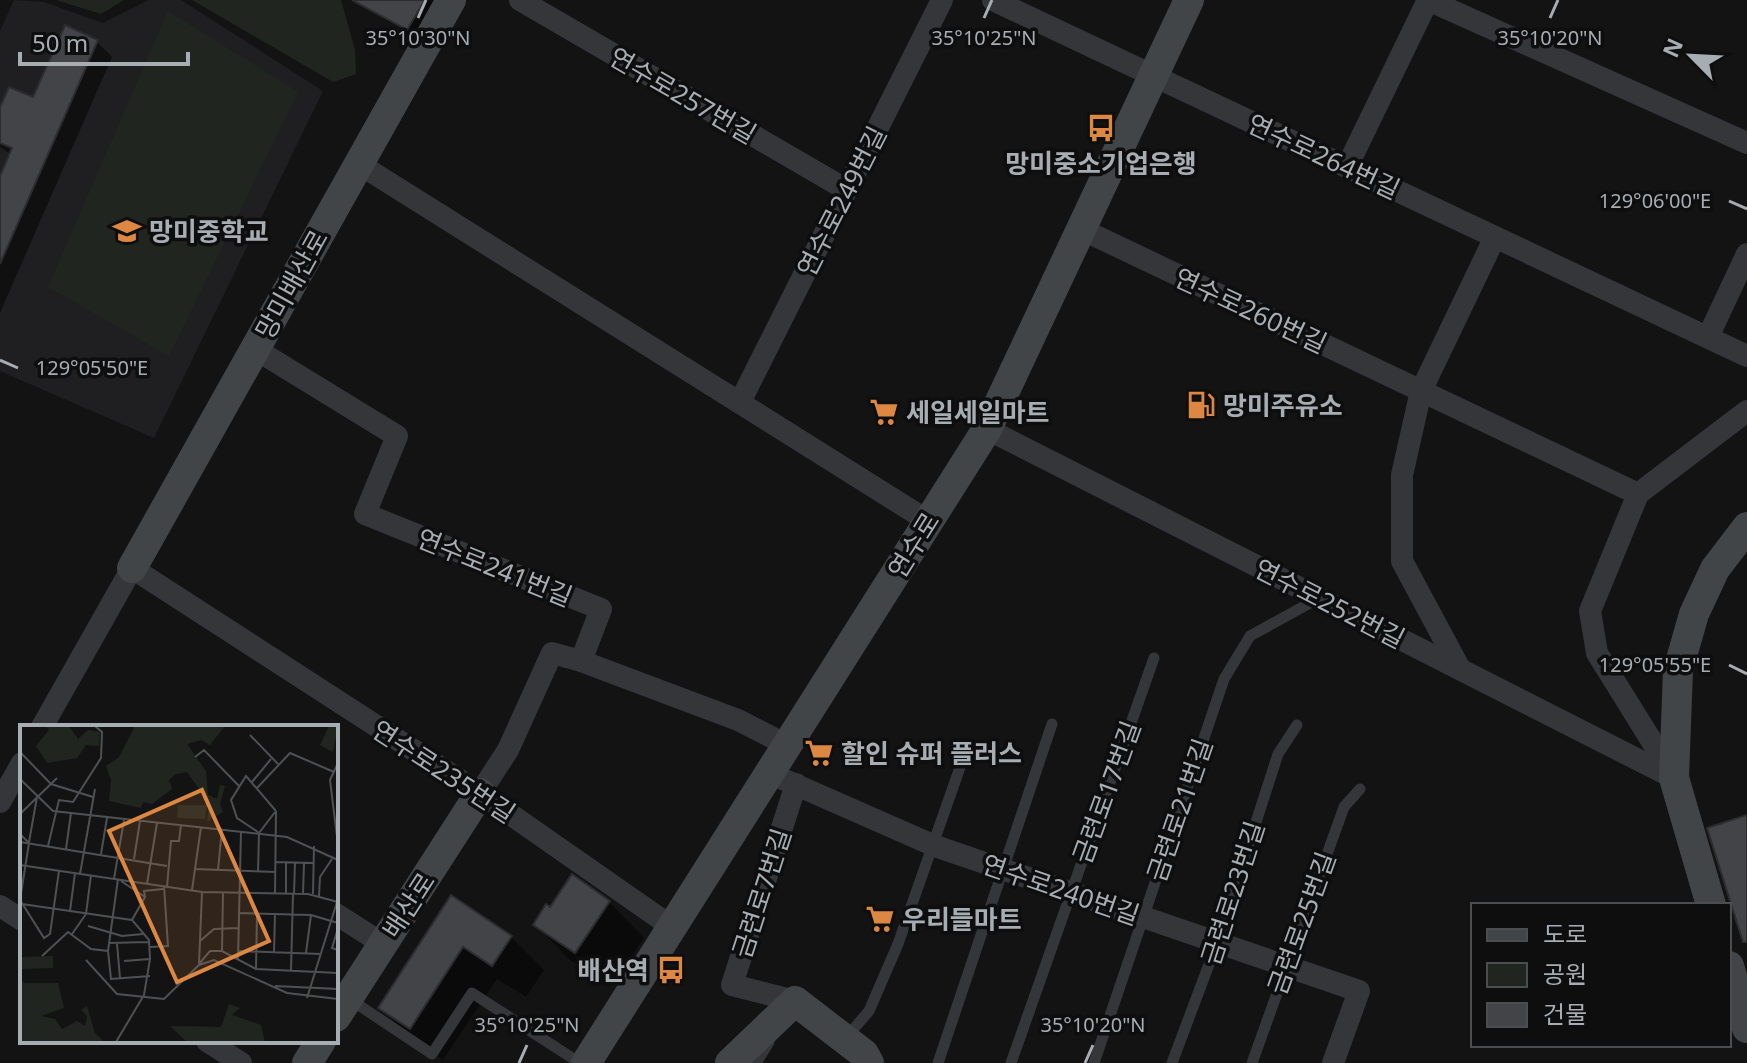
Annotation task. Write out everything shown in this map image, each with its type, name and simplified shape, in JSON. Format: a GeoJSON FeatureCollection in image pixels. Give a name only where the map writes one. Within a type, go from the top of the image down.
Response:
{"type":"FeatureCollection","features":[{"type":"Feature","properties":{"kind":"street","name":"망미배산로"},"geometry":{"type":"LineString","coordinates":[[132,568],[451,0]]}},
{"type":"Feature","properties":{"kind":"street","name":"연수로257번길"},"geometry":{"type":"LineString","coordinates":[[520,0],[847,190]]}},
{"type":"Feature","properties":{"kind":"street","name":"연수로249번길"},"geometry":{"type":"LineString","coordinates":[[740,402],[942,0]]}},
{"type":"Feature","properties":{"kind":"street","name":"연수로264번길"},"geometry":{"type":"LineString","coordinates":[[993,0],[1747,356]]}},
{"type":"Feature","properties":{"kind":"street","name":"연수로"},"geometry":{"type":"LineString","coordinates":[[586,1063],[672,927],[783,779],[787,745],[987,429],[1189,0]]}},
{"type":"Feature","properties":{"kind":"street"},"geometry":{"type":"LineString","coordinates":[[1347,167],[1428,0],[1747,143]]}},
{"type":"Feature","properties":{"kind":"street"},"geometry":{"type":"LineString","coordinates":[[359,164],[928,521]]}},
{"type":"Feature","properties":{"kind":"street","name":"연수로260번길"},"geometry":{"type":"LineString","coordinates":[[1081,229],[1638,494]]}},
{"type":"Feature","properties":{"kind":"street"},"geometry":{"type":"LineString","coordinates":[[1460,669],[1402,561],[1402,475],[1421,391],[1495,237]]}},
{"type":"Feature","properties":{"kind":"street"},"geometry":{"type":"LineString","coordinates":[[1708,337],[1747,254]]}},
{"type":"Feature","properties":{"kind":"street","name":"연수로241번길"},"geometry":{"type":"LineString","coordinates":[[255,349],[397,436],[365,514],[601,609],[581,661]]}},
{"type":"Feature","properties":{"kind":"street"},"geometry":{"type":"LineString","coordinates":[[1710,903],[1674,778],[1597,653],[1590,611],[1638,494],[1747,411]]}},
{"type":"Feature","properties":{"kind":"street","name":"연수로252번길"},"geometry":{"type":"LineString","coordinates":[[987,429],[1674,778]]}},
{"type":"Feature","properties":{"kind":"street"},"geometry":{"type":"LineString","coordinates":[[1674,778],[1678,670],[1694,614],[1715,569],[1747,527]]}},
{"type":"Feature","properties":{"kind":"street"},"geometry":{"type":"LineString","coordinates":[[43,725],[132,568]]}},
{"type":"Feature","properties":{"kind":"street","name":"연수로235번길"},"geometry":{"type":"LineString","coordinates":[[132,568],[480,793],[672,927]]}},
{"type":"Feature","properties":{"kind":"street"},"geometry":{"type":"LineString","coordinates":[[480,793],[508,750],[552,653],[738,720],[787,745]]}},
{"type":"Feature","properties":{"kind":"street"},"geometry":{"type":"LineString","coordinates":[[0,802],[20,767]]}},
{"type":"Feature","properties":{"kind":"street","name":"연수로240번길"},"geometry":{"type":"LineString","coordinates":[[783,779],[935,846],[1359,991],[1333,1063]]}},
{"type":"Feature","properties":{"kind":"street","name":"금련로7번길"},"geometry":{"type":"LineString","coordinates":[[783,779],[732,985],[795,1001]]}},
{"type":"Feature","properties":{"kind":"street","name":"배산로"},"geometry":{"type":"LineString","coordinates":[[342,1008],[480,793]]}},
{"type":"Feature","properties":{"kind":"street"},"geometry":{"type":"LineString","coordinates":[[0,906],[20,919]]}},
{"type":"Feature","properties":{"kind":"street"},"geometry":{"type":"LineString","coordinates":[[338,915],[383,944]]}},
{"type":"Feature","properties":{"kind":"street"},"geometry":{"type":"LineString","coordinates":[[1731,973],[1747,1028]]}},
{"type":"Feature","properties":{"kind":"street"},"geometry":{"type":"LineString","coordinates":[[730,1063],[795,1001],[859,1055]]}},
{"type":"Feature","properties":{"kind":"street"},"geometry":{"type":"LineString","coordinates":[[210,1043],[241,1063]]}},
{"type":"Feature","properties":{"kind":"street"},"geometry":{"type":"LineString","coordinates":[[307,1063],[320,1043]]}},
{"type":"Feature","properties":{"kind":"lane","name":"금련로21번길"},"geometry":{"type":"LineString","coordinates":[[1094,1063],[1224,679],[1250,636],[1319,598]]}},
{"type":"Feature","properties":{"kind":"lane","name":"금련로17번길"},"geometry":{"type":"LineString","coordinates":[[1011,1063],[1154,658]]}},
{"type":"Feature","properties":{"kind":"lane"},"geometry":{"type":"LineString","coordinates":[[938,1063],[1052,724]]}},
{"type":"Feature","properties":{"kind":"lane","name":"금련로23번길"},"geometry":{"type":"LineString","coordinates":[[1172,1063],[1217,943],[1278,754],[1297,725]]}},
{"type":"Feature","properties":{"kind":"lane"},"geometry":{"type":"LineString","coordinates":[[859,1055],[869,1011],[935,846],[964,756]]}},
{"type":"Feature","properties":{"kind":"lane","name":"금련로25번길"},"geometry":{"type":"LineString","coordinates":[[1252,1063],[1284,966],[1344,807],[1360,789]]}},
{"type":"Feature","properties":{"kind":"lane"},"geometry":{"type":"LineString","coordinates":[[342,1008],[432,1054],[472,993],[580,1063]]}},
{"type":"Feature","properties":{"kind":"lane"},"geometry":{"type":"LineString","coordinates":[[756,1063],[795,1001]]}},
{"type":"Feature","properties":{"kind":"shaded area","name":"망미중학교"},"geometry":{"type":"Polygon","coordinates":[[[14,0],[44,2],[103,23],[149,0],[181,0],[323,91],[154,438],[0,371],[0,31],[14,0]]]}},
{"type":"Feature","properties":{"kind":"green space"},"geometry":{"type":"Polygon","coordinates":[[[56,0],[124,0],[101,14],[56,0]]]}},
{"type":"Feature","properties":{"kind":"green space"},"geometry":{"type":"Polygon","coordinates":[[[192,0],[341,0],[355,50],[356,74],[333,82],[192,0]]]}},
{"type":"Feature","properties":{"kind":"green space"},"geometry":{"type":"Polygon","coordinates":[[[168,11],[298,92],[169,356],[48,287],[168,11]]]}},
{"type":"Feature","properties":{"kind":"building"},"geometry":{"type":"Polygon","coordinates":[[[352,0],[425,0],[407,30],[352,0]]]}},
{"type":"Feature","properties":{"kind":"building"},"geometry":{"type":"Polygon","coordinates":[[[65,25],[98,40],[0,264],[0,176],[12,148],[0,143],[0,107],[9,87],[33,97],[65,25]]]}},
{"type":"Feature","properties":{"kind":"building"},"geometry":{"type":"Polygon","coordinates":[[[1747,815],[1747,942],[1743,942],[1707,828],[1747,815]]]}},
{"type":"Feature","properties":{"kind":"building"},"geometry":{"type":"Polygon","coordinates":[[[572,874],[610,901],[575,953],[533,925],[546,904],[550,907],[572,874]]]}},
{"type":"Feature","properties":{"kind":"building"},"geometry":{"type":"Polygon","coordinates":[[[451,895],[512,936],[492,966],[463,947],[410,1029],[378,1008],[451,895]]]}},
{"type":"Feature","properties":{"kind":"place","name":"망미중소기업은행"},"geometry":{"type":"Point","coordinates":[1101,128]}},
{"type":"Feature","properties":{"kind":"place","name":"망미중학교"},"geometry":{"type":"Point","coordinates":[127,231]}},
{"type":"Feature","properties":{"kind":"place","name":"망미주유소"},"geometry":{"type":"Point","coordinates":[1201,405]}},
{"type":"Feature","properties":{"kind":"place","name":"세일세일마트"},"geometry":{"type":"Point","coordinates":[884,412]}},
{"type":"Feature","properties":{"kind":"place","name":"할인 슈퍼 플러스"},"geometry":{"type":"Point","coordinates":[819,753]}},
{"type":"Feature","properties":{"kind":"place","name":"우리들마트"},"geometry":{"type":"Point","coordinates":[880,919]}},
{"type":"Feature","properties":{"kind":"place","name":"배산역"},"geometry":{"type":"Point","coordinates":[671,970]}}]}
